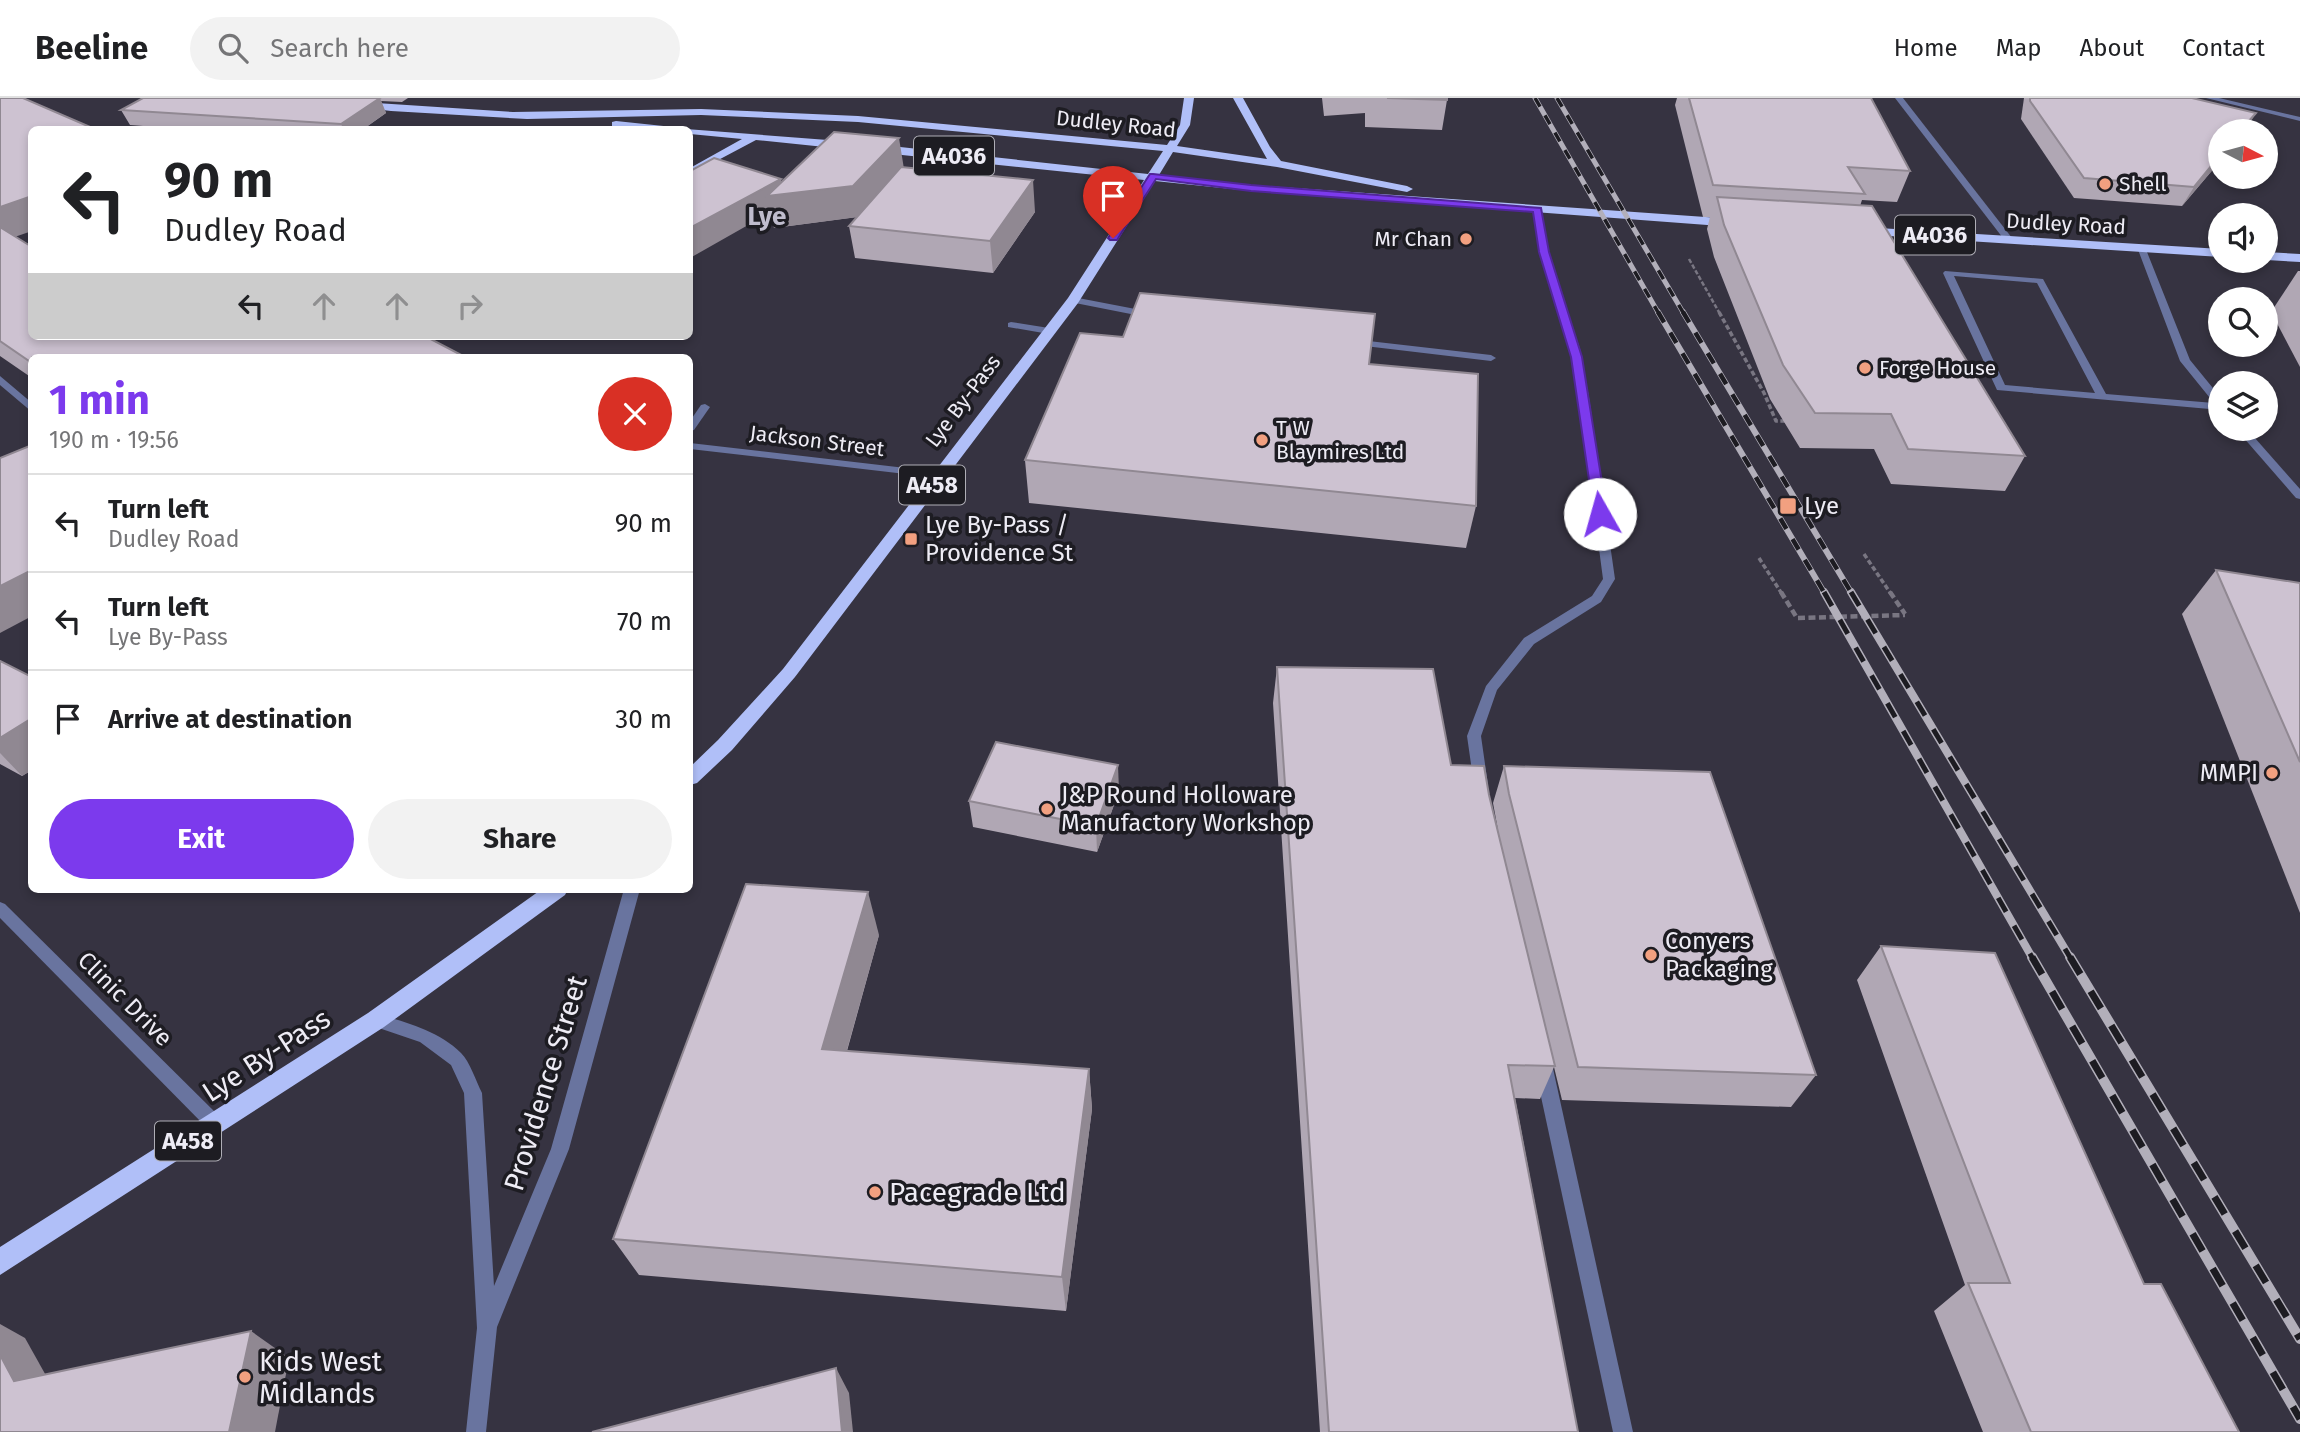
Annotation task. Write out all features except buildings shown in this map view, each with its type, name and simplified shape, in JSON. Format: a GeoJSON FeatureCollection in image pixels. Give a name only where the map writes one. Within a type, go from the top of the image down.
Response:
{"type":"FeatureCollection","features":[{"type":"Feature","properties":{"kind":"highway","name":"A4036"},"geometry":{"type":"LineString","coordinates":[[305,98],[391,108],[514,115],[631,126]]}},
{"type":"Feature","properties":{"kind":"highway","name":"Lye By-Pass"},"geometry":{"type":"LineString","coordinates":[[693,775],[789,673],[1073,300],[1185,125],[1189,98]]}},
{"type":"Feature","properties":{"kind":"highway"},"geometry":{"type":"LineString","coordinates":[[1238,98],[1248,112],[1257,140],[1277,164]]}},
{"type":"Feature","properties":{"kind":"highway"},"geometry":{"type":"LineString","coordinates":[[693,170],[792,115],[803,106]]}},
{"type":"Feature","properties":{"kind":"highway","name":"Dudley Road"},"geometry":{"type":"LineString","coordinates":[[514,115],[701,112],[792,115],[1170,148],[1277,164],[1490,206]]}},
{"type":"Feature","properties":{"kind":"highway","name":"Dudley Road"},"geometry":{"type":"LineString","coordinates":[[693,131],[1251,188],[1587,214],[1745,223]]}},
{"type":"Feature","properties":{"kind":"highway","name":"Dudley Road"},"geometry":{"type":"LineString","coordinates":[[1842,229],[2208,252]]}},
{"type":"Feature","properties":{"kind":"highway"},"geometry":{"type":"LineString","coordinates":[[2278,257],[2300,258]]}},
{"type":"Feature","properties":{"kind":"highway","name":"Lye By-Pass"},"geometry":{"type":"LineString","coordinates":[[0,1262],[376,1020],[552,893]]}},
{"type":"Feature","properties":{"kind":"street"},"geometry":{"type":"LineString","coordinates":[[1899,98],[2009,240]]}},
{"type":"Feature","properties":{"kind":"street"},"geometry":{"type":"LineString","coordinates":[[2210,98],[2300,118]]}},
{"type":"Feature","properties":{"kind":"street"},"geometry":{"type":"LineString","coordinates":[[1484,804],[1474,736],[1491,689],[1529,641],[1597,599],[1609,579],[1575,349],[1544,252],[1537,210]]}},
{"type":"Feature","properties":{"kind":"street"},"geometry":{"type":"LineString","coordinates":[[2141,247],[2185,361],[2208,390]]}},
{"type":"Feature","properties":{"kind":"street"},"geometry":{"type":"LineString","coordinates":[[2103,398],[2040,281],[1948,273],[2001,388],[2103,398],[2208,405]]}},
{"type":"Feature","properties":{"kind":"street"},"geometry":{"type":"LineString","coordinates":[[1073,300],[1161,316]]}},
{"type":"Feature","properties":{"kind":"street"},"geometry":{"type":"LineString","coordinates":[[1011,325],[1049,331]]}},
{"type":"Feature","properties":{"kind":"street"},"geometry":{"type":"LineString","coordinates":[[1343,341],[1491,358]]}},
{"type":"Feature","properties":{"kind":"street"},"geometry":{"type":"LineString","coordinates":[[0,379],[28,405]]}},
{"type":"Feature","properties":{"kind":"street"},"geometry":{"type":"LineString","coordinates":[[693,424],[705,407]]}},
{"type":"Feature","properties":{"kind":"street"},"geometry":{"type":"LineString","coordinates":[[2252,441],[2300,496]]}},
{"type":"Feature","properties":{"kind":"street","name":"Jackson Street"},"geometry":{"type":"LineString","coordinates":[[693,446],[940,475]]}},
{"type":"Feature","properties":{"kind":"street","name":"Providence Street"},"geometry":{"type":"LineString","coordinates":[[486,1328],[561,1149],[631,893]]}},
{"type":"Feature","properties":{"kind":"street","name":"Clinic Drive"},"geometry":{"type":"LineString","coordinates":[[0,908],[215,1124]]}},
{"type":"Feature","properties":{"kind":"street","name":"Providence Street"},"geometry":{"type":"LineString","coordinates":[[376,1020],[425,1036],[457,1059],[473,1093],[486,1328],[476,1432]]}},
{"type":"Feature","properties":{"kind":"street"},"geometry":{"type":"LineString","coordinates":[[1539,1048],[1571,1184],[1623,1432]]}},
{"type":"Feature","properties":{"kind":"path"},"geometry":{"type":"LineString","coordinates":[[1683,249],[1764,393],[1776,421],[1791,421],[1795,425]]}},
{"type":"Feature","properties":{"kind":"path"},"geometry":{"type":"LineString","coordinates":[[1759,558],[1797,618],[1905,615],[1864,554]]}},
{"type":"Feature","properties":{"kind":"railway"},"geometry":{"type":"LineString","coordinates":[[1535,98],[1659,314]]}},
{"type":"Feature","properties":{"kind":"railway"},"geometry":{"type":"LineString","coordinates":[[1557,98],[1684,314]]}},
{"type":"Feature","properties":{"kind":"railway"},"geometry":{"type":"LineString","coordinates":[[1658,312],[1825,594]]}},
{"type":"Feature","properties":{"kind":"railway"},"geometry":{"type":"LineString","coordinates":[[1683,312],[1852,594]]}},
{"type":"Feature","properties":{"kind":"railway"},"geometry":{"type":"LineString","coordinates":[[1824,592],[2033,959]]}},
{"type":"Feature","properties":{"kind":"railway"},"geometry":{"type":"LineString","coordinates":[[1851,592],[2071,959]]}},
{"type":"Feature","properties":{"kind":"railway"},"geometry":{"type":"LineString","coordinates":[[2032,957],[2300,1419]]}},
{"type":"Feature","properties":{"kind":"railway"},"geometry":{"type":"LineString","coordinates":[[2070,957],[2300,1339]]}},
{"type":"Feature","properties":{"kind":"place","name":"Shell"},"geometry":{"type":"Point","coordinates":[2105,184]}},
{"type":"Feature","properties":{"kind":"place","name":"Mr Chan"},"geometry":{"type":"Point","coordinates":[1466,239]}},
{"type":"Feature","properties":{"kind":"place","name":"Forge House"},"geometry":{"type":"Point","coordinates":[1865,368]}},
{"type":"Feature","properties":{"kind":"place","name":"T W Blaymires Ltd"},"geometry":{"type":"Point","coordinates":[1262,440]}},
{"type":"Feature","properties":{"kind":"place","name":"Lye"},"geometry":{"type":"Point","coordinates":[1788,506]}},
{"type":"Feature","properties":{"kind":"place","name":"Lye By-Pass / Providence St"},"geometry":{"type":"Point","coordinates":[911,539]}},
{"type":"Feature","properties":{"kind":"place","name":"MMPI"},"geometry":{"type":"Point","coordinates":[2272,773]}},
{"type":"Feature","properties":{"kind":"place","name":"J&P Round Holloware Manufactory Workshop"},"geometry":{"type":"Point","coordinates":[1047,809]}},
{"type":"Feature","properties":{"kind":"place","name":"Conyers Packaging"},"geometry":{"type":"Point","coordinates":[1651,955]}},
{"type":"Feature","properties":{"kind":"place","name":"Pacegrade Ltd"},"geometry":{"type":"Point","coordinates":[875,1192]}},
{"type":"Feature","properties":{"kind":"place","name":"Kids West Midlands"},"geometry":{"type":"Point","coordinates":[245,1377]}},
{"type":"Feature","properties":{"kind":"district","name":"Lye"},"geometry":{"type":"Point","coordinates":[767,216]}},
{"type":"Feature","properties":{"kind":"route"},"geometry":{"type":"LineString","coordinates":[[1113,238],[1153,176],[1251,188],[1537,210],[1544,252],[1577,357],[1600,514]]}}]}
